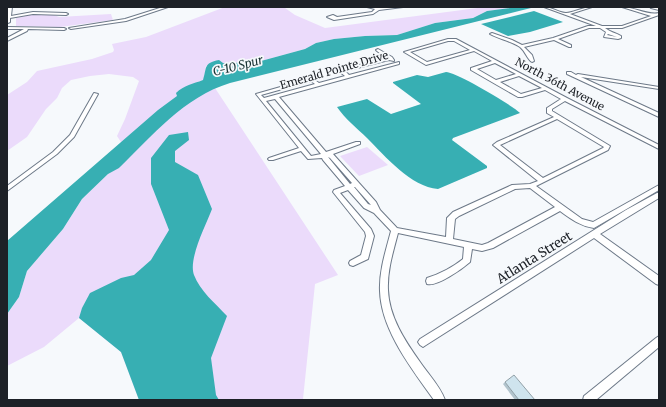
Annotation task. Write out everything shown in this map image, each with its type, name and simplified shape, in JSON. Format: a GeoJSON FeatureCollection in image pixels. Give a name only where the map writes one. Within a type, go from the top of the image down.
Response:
{"type":"FeatureCollection","features":[{"type":"Feature","properties":{"kind":"street"},"geometry":{"type":"LineString","coordinates":[[7,24],[10,7]]}},
{"type":"Feature","properties":{"kind":"street"},"geometry":{"type":"LineString","coordinates":[[7,28],[64,29],[111,23],[141,16],[166,7]]}},
{"type":"Feature","properties":{"kind":"street"},"geometry":{"type":"LineString","coordinates":[[369,7],[378,9],[401,7]]}},
{"type":"Feature","properties":{"kind":"street"},"geometry":{"type":"LineString","coordinates":[[546,7],[600,26],[609,33]]}},
{"type":"Feature","properties":{"kind":"street"},"geometry":{"type":"LineString","coordinates":[[567,14],[590,7]]}},
{"type":"Feature","properties":{"kind":"street"},"geometry":{"type":"LineString","coordinates":[[624,7],[659,18]]}},
{"type":"Feature","properties":{"kind":"street"},"geometry":{"type":"LineString","coordinates":[[652,7],[659,9]]}},
{"type":"Feature","properties":{"kind":"street"},"geometry":{"type":"LineString","coordinates":[[138,9],[141,16]]}},
{"type":"Feature","properties":{"kind":"street"},"geometry":{"type":"LineString","coordinates":[[336,18],[373,13],[378,9]]}},
{"type":"Feature","properties":{"kind":"street"},"geometry":{"type":"LineString","coordinates":[[9,17],[33,13],[66,14]]}},
{"type":"Feature","properties":{"kind":"street"},"geometry":{"type":"LineString","coordinates":[[522,46],[588,27],[622,27],[643,21],[659,14]]}},
{"type":"Feature","properties":{"kind":"street"},"geometry":{"type":"LineString","coordinates":[[7,40],[27,29]]}},
{"type":"Feature","properties":{"kind":"street"},"geometry":{"type":"LineString","coordinates":[[492,34],[522,46],[531,56],[532,62]]}},
{"type":"Feature","properties":{"kind":"street"},"geometry":{"type":"LineString","coordinates":[[554,38],[570,46]]}},
{"type":"Feature","properties":{"kind":"street","name":"North 36th Avenue"},"geometry":{"type":"LineString","coordinates":[[474,50],[426,64],[406,52],[452,39],[474,50],[496,61],[565,99],[659,147]]}},
{"type":"Feature","properties":{"kind":"street"},"geometry":{"type":"LineString","coordinates":[[378,50],[390,58]]}},
{"type":"Feature","properties":{"kind":"street"},"geometry":{"type":"LineString","coordinates":[[349,77],[342,71],[390,58]]}},
{"type":"Feature","properties":{"kind":"street","name":"Emerald Pointe Drive"},"geometry":{"type":"LineString","coordinates":[[264,100],[398,63],[390,58]]}},
{"type":"Feature","properties":{"kind":"street"},"geometry":{"type":"LineString","coordinates":[[496,61],[473,69],[520,96],[546,88]]}},
{"type":"Feature","properties":{"kind":"street"},"geometry":{"type":"LineString","coordinates":[[659,88],[569,73],[659,115]]}},
{"type":"Feature","properties":{"kind":"street"},"geometry":{"type":"LineString","coordinates":[[496,82],[520,74]]}},
{"type":"Feature","properties":{"kind":"street"},"geometry":{"type":"LineString","coordinates":[[318,85],[312,79],[258,94],[312,159],[358,143]]}},
{"type":"Feature","properties":{"kind":"street"},"geometry":{"type":"LineString","coordinates":[[7,189],[55,153],[72,136],[96,94]]}},
{"type":"Feature","properties":{"kind":"street","name":"Emerald Pointe Drive"},"geometry":{"type":"LineString","coordinates":[[276,97],[325,155],[325,159],[353,185],[366,206],[377,211],[395,230]]}},
{"type":"Feature","properties":{"kind":"street"},"geometry":{"type":"LineString","coordinates":[[449,242],[451,218],[456,214],[514,187],[531,186],[543,181],[606,149],[607,146],[549,112],[550,108],[565,99]]}},
{"type":"Feature","properties":{"kind":"street"},"geometry":{"type":"LineString","coordinates":[[543,181],[496,145],[558,118]]}},
{"type":"Feature","properties":{"kind":"street"},"geometry":{"type":"LineString","coordinates":[[271,159],[303,149]]}},
{"type":"Feature","properties":{"kind":"street"},"geometry":{"type":"LineString","coordinates":[[353,185],[336,192],[368,231],[370,236],[365,257],[353,263]]}},
{"type":"Feature","properties":{"kind":"street"},"geometry":{"type":"LineString","coordinates":[[531,186],[579,222],[586,224],[594,224],[659,186]]}},
{"type":"Feature","properties":{"kind":"street","name":"Atlanta Street"},"geometry":{"type":"LineString","coordinates":[[423,342],[629,212],[659,195]]}},
{"type":"Feature","properties":{"kind":"street"},"geometry":{"type":"LineString","coordinates":[[440,400],[398,335],[388,312],[384,292],[386,266],[395,230],[482,248],[490,246],[560,208]]}},
{"type":"Feature","properties":{"kind":"street"},"geometry":{"type":"LineString","coordinates":[[595,234],[659,281]]}},
{"type":"Feature","properties":{"kind":"street"},"geometry":{"type":"LineString","coordinates":[[430,281],[435,280],[461,266],[467,260],[468,246]]}},
{"type":"Feature","properties":{"kind":"street"},"geometry":{"type":"LineString","coordinates":[[588,400],[659,341]]}},
{"type":"Feature","properties":{"kind":"shaded area"},"geometry":{"type":"Polygon","coordinates":[[[225,7],[286,7],[285,8],[295,15],[325,28],[485,7],[518,7],[487,11],[473,18],[435,23],[397,35],[334,39],[316,43],[305,49],[261,61],[230,64],[223,63],[206,66],[204,80],[215,88],[338,275],[315,284],[303,399],[329,400],[139,400],[121,352],[79,318],[44,347],[7,366],[7,314],[19,297],[27,271],[63,229],[82,199],[108,174],[121,142],[117,136],[139,81],[133,77],[109,74],[71,80],[62,88],[57,98],[46,109],[27,137],[7,151],[7,95],[27,82],[37,71],[92,59],[113,52],[114,50],[112,44],[146,37],[225,7]]]}},
{"type":"Feature","properties":{"kind":"shaded area"},"geometry":{"type":"Polygon","coordinates":[[[36,14],[54,15],[59,17],[111,14],[113,20],[60,27],[16,26],[16,18],[36,14]]]}},
{"type":"Feature","properties":{"kind":"shaded area"},"geometry":{"type":"Polygon","coordinates":[[[367,147],[388,165],[359,176],[340,156],[367,147]]]}},
{"type":"Feature","properties":{"kind":"water","name":"C-10 Spur"},"geometry":{"type":"Polygon","coordinates":[[[518,7],[535,7],[230,83],[213,89],[198,98],[183,108],[156,131],[119,168],[108,174],[82,199],[63,229],[27,271],[19,297],[7,314],[7,241],[158,110],[177,96],[176,93],[179,90],[185,86],[203,80],[208,64],[219,60],[223,63],[230,64],[261,61],[305,49],[316,43],[334,39],[397,35],[435,23],[473,18],[487,11],[518,7]]]}},
{"type":"Feature","properties":{"kind":"water"},"geometry":{"type":"Polygon","coordinates":[[[534,11],[563,22],[530,32],[508,36],[481,24],[534,11]]]}},
{"type":"Feature","properties":{"kind":"water"},"geometry":{"type":"Polygon","coordinates":[[[446,72],[461,77],[506,103],[520,113],[453,138],[452,140],[487,166],[487,168],[438,189],[418,183],[399,170],[347,119],[337,107],[367,99],[391,114],[421,104],[393,82],[417,75],[428,77],[446,72]]]}},
{"type":"Feature","properties":{"kind":"water"},"geometry":{"type":"Polygon","coordinates":[[[188,132],[189,140],[175,151],[175,162],[198,175],[212,209],[195,251],[193,260],[194,275],[204,292],[227,316],[211,358],[216,395],[219,400],[139,400],[121,352],[79,318],[82,308],[90,293],[121,278],[134,275],[151,260],[169,230],[151,184],[151,158],[169,135],[188,132]]]}},
{"type":"Feature","properties":{"kind":"building"},"geometry":{"type":"Polygon","coordinates":[[[514,375],[535,400],[519,400],[505,382],[514,375]]]}}]}
